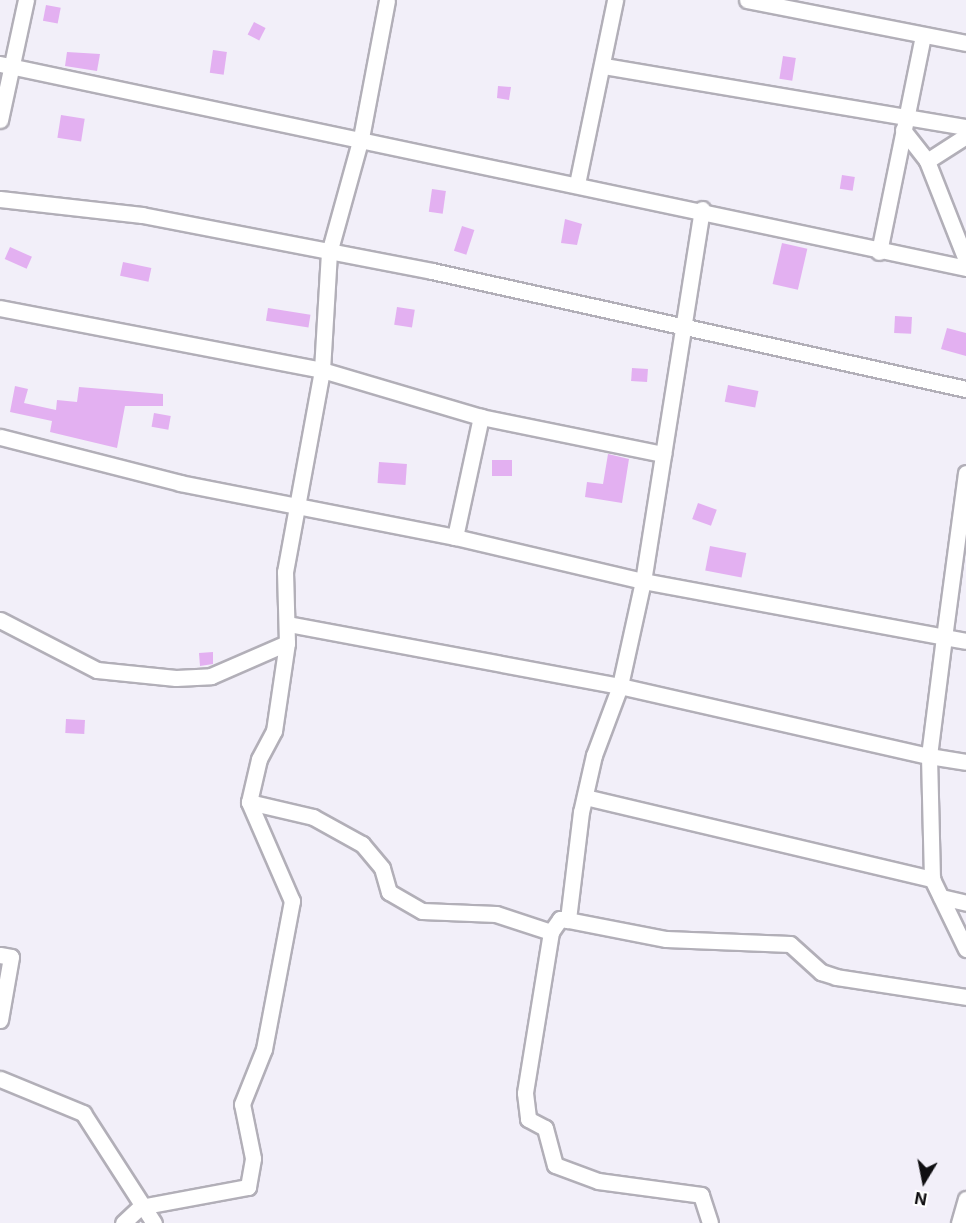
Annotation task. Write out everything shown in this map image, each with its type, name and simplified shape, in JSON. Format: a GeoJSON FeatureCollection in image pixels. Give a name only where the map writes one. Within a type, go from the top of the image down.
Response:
{"type":"FeatureCollection","features":[{"type":"Feature","properties":{"kind":"street"},"geometry":{"type":"LineString","coordinates":[[0,120],[6,66],[26,0]]}},
{"type":"Feature","properties":{"kind":"street"},"geometry":{"type":"LineString","coordinates":[[123,1223],[140,1207],[248,1187],[253,1158],[242,1104],[264,1048],[292,901],[249,802],[259,759],[274,731],[288,643],[285,572],[322,370],[329,253],[361,138],[387,0]]}},
{"type":"Feature","properties":{"kind":"street"},"geometry":{"type":"LineString","coordinates":[[577,184],[604,66],[615,0]]}},
{"type":"Feature","properties":{"kind":"street"},"geometry":{"type":"LineString","coordinates":[[747,0],[966,43]]}},
{"type":"Feature","properties":{"kind":"street"},"geometry":{"type":"LineString","coordinates":[[879,252],[923,35]]}},
{"type":"Feature","properties":{"kind":"street"},"geometry":{"type":"LineString","coordinates":[[6,66],[702,209],[879,252],[966,268]]}},
{"type":"Feature","properties":{"kind":"street"},"geometry":{"type":"LineString","coordinates":[[604,66],[904,124],[966,127]]}},
{"type":"Feature","properties":{"kind":"street"},"geometry":{"type":"LineString","coordinates":[[904,124],[927,161],[966,260]]}},
{"type":"Feature","properties":{"kind":"street"},"geometry":{"type":"LineString","coordinates":[[927,161],[966,136]]}},
{"type":"Feature","properties":{"kind":"street"},"geometry":{"type":"LineString","coordinates":[[0,199],[142,215],[966,389]]}},
{"type":"Feature","properties":{"kind":"street"},"geometry":{"type":"LineString","coordinates":[[568,920],[585,797],[620,686],[643,581],[702,209]]}},
{"type":"Feature","properties":{"kind":"street"},"geometry":{"type":"LineString","coordinates":[[0,308],[322,370],[481,417],[663,454]]}},
{"type":"Feature","properties":{"kind":"street"},"geometry":{"type":"LineString","coordinates":[[455,537],[481,417]]}},
{"type":"Feature","properties":{"kind":"street"},"geometry":{"type":"LineString","coordinates":[[0,437],[180,483],[455,537],[643,581],[966,641]]}},
{"type":"Feature","properties":{"kind":"street"},"geometry":{"type":"LineString","coordinates":[[966,473],[965,509],[944,637],[930,756],[932,879],[966,950]]}},
{"type":"Feature","properties":{"kind":"street"},"geometry":{"type":"LineString","coordinates":[[0,620],[97,670],[176,678],[211,676],[288,643]]}},
{"type":"Feature","properties":{"kind":"street"},"geometry":{"type":"LineString","coordinates":[[288,624],[620,686],[930,756],[966,762]]}},
{"type":"Feature","properties":{"kind":"street"},"geometry":{"type":"LineString","coordinates":[[585,797],[932,879]]}},
{"type":"Feature","properties":{"kind":"street"},"geometry":{"type":"LineString","coordinates":[[249,802],[313,817],[362,844],[382,868],[389,892],[422,911],[496,914],[551,932]]}},
{"type":"Feature","properties":{"kind":"street"},"geometry":{"type":"LineString","coordinates":[[941,897],[966,903]]}},
{"type":"Feature","properties":{"kind":"street"},"geometry":{"type":"LineString","coordinates":[[711,1223],[701,1195],[598,1181],[555,1165],[544,1128],[528,1119],[525,1094],[551,932],[561,920],[666,939],[790,944],[821,972],[836,977],[966,997]]}},
{"type":"Feature","properties":{"kind":"street"},"geometry":{"type":"LineString","coordinates":[[0,955],[11,957],[0,1020]]}},
{"type":"Feature","properties":{"kind":"street"},"geometry":{"type":"LineString","coordinates":[[0,1078],[83,1113],[140,1207],[154,1223]]}},
{"type":"Feature","properties":{"kind":"street"},"geometry":{"type":"LineString","coordinates":[[958,1223],[966,1199]]}},
{"type":"Feature","properties":{"kind":"building"},"geometry":{"type":"Polygon","coordinates":[[[46,5],[61,8],[58,24],[43,21],[46,5]]]}},
{"type":"Feature","properties":{"kind":"building"},"geometry":{"type":"Polygon","coordinates":[[[254,22],[266,28],[259,40],[248,34],[254,22]]]}},
{"type":"Feature","properties":{"kind":"building"},"geometry":{"type":"Polygon","coordinates":[[[213,50],[227,52],[224,75],[210,73],[213,50]]]}},
{"type":"Feature","properties":{"kind":"building"},"geometry":{"type":"Polygon","coordinates":[[[67,52],[100,54],[97,71],[65,66],[67,52]]]}},
{"type":"Feature","properties":{"kind":"building"},"geometry":{"type":"Polygon","coordinates":[[[783,56],[796,58],[792,81],[779,79],[783,56]]]}},
{"type":"Feature","properties":{"kind":"building"},"geometry":{"type":"Polygon","coordinates":[[[498,86],[511,87],[509,100],[497,98],[498,86]]]}},
{"type":"Feature","properties":{"kind":"building"},"geometry":{"type":"Polygon","coordinates":[[[61,115],[85,119],[81,141],[57,138],[61,115]]]}},
{"type":"Feature","properties":{"kind":"building"},"geometry":{"type":"Polygon","coordinates":[[[842,175],[855,177],[853,191],[840,189],[842,175]]]}},
{"type":"Feature","properties":{"kind":"building"},"geometry":{"type":"Polygon","coordinates":[[[432,189],[446,191],[443,214],[429,212],[432,189]]]}},
{"type":"Feature","properties":{"kind":"building"},"geometry":{"type":"Polygon","coordinates":[[[565,219],[582,224],[577,245],[561,243],[565,219]]]}},
{"type":"Feature","properties":{"kind":"building"},"geometry":{"type":"Polygon","coordinates":[[[462,226],[474,230],[466,255],[454,251],[462,226]]]}},
{"type":"Feature","properties":{"kind":"building"},"geometry":{"type":"Polygon","coordinates":[[[782,243],[807,249],[798,290],[773,284],[782,243]]]}},
{"type":"Feature","properties":{"kind":"building"},"geometry":{"type":"Polygon","coordinates":[[[10,247],[32,257],[27,269],[5,259],[10,247]]]}},
{"type":"Feature","properties":{"kind":"building"},"geometry":{"type":"Polygon","coordinates":[[[123,262],[151,268],[148,282],[120,276],[123,262]]]}},
{"type":"Feature","properties":{"kind":"building"},"geometry":{"type":"Polygon","coordinates":[[[397,307],[415,310],[412,328],[394,325],[397,307]]]}},
{"type":"Feature","properties":{"kind":"building"},"geometry":{"type":"Polygon","coordinates":[[[268,308],[310,315],[308,328],[266,321],[268,308]]]}},
{"type":"Feature","properties":{"kind":"building"},"geometry":{"type":"Polygon","coordinates":[[[895,316],[912,317],[911,334],[894,333],[895,316]]]}},
{"type":"Feature","properties":{"kind":"building"},"geometry":{"type":"Polygon","coordinates":[[[947,328],[966,333],[966,356],[941,349],[947,328]]]}},
{"type":"Feature","properties":{"kind":"building"},"geometry":{"type":"Polygon","coordinates":[[[632,368],[648,369],[647,382],[631,381],[632,368]]]}},
{"type":"Feature","properties":{"kind":"building"},"geometry":{"type":"Polygon","coordinates":[[[728,385],[758,391],[755,408],[725,402],[728,385]]]}},
{"type":"Feature","properties":{"kind":"building"},"geometry":{"type":"Polygon","coordinates":[[[15,386],[28,389],[24,403],[56,410],[57,400],[77,402],[79,387],[163,394],[163,406],[125,406],[117,448],[50,432],[52,421],[10,412],[15,386]]]}},
{"type":"Feature","properties":{"kind":"building"},"geometry":{"type":"Polygon","coordinates":[[[154,413],[171,416],[168,430],[152,427],[154,413]]]}},
{"type":"Feature","properties":{"kind":"building"},"geometry":{"type":"Polygon","coordinates":[[[608,454],[629,459],[622,503],[585,497],[587,482],[603,484],[608,454]]]}},
{"type":"Feature","properties":{"kind":"building"},"geometry":{"type":"Polygon","coordinates":[[[492,460],[512,460],[512,476],[492,476],[492,460]]]}},
{"type":"Feature","properties":{"kind":"building"},"geometry":{"type":"Polygon","coordinates":[[[379,462],[407,464],[405,485],[378,483],[379,462]]]}},
{"type":"Feature","properties":{"kind":"building"},"geometry":{"type":"Polygon","coordinates":[[[698,503],[717,510],[711,526],[692,519],[698,503]]]}},
{"type":"Feature","properties":{"kind":"building"},"geometry":{"type":"Polygon","coordinates":[[[710,546],[746,553],[742,578],[705,571],[710,546]]]}},
{"type":"Feature","properties":{"kind":"building"},"geometry":{"type":"Polygon","coordinates":[[[213,652],[213,664],[200,666],[199,653],[213,652]]]}},
{"type":"Feature","properties":{"kind":"building"},"geometry":{"type":"Polygon","coordinates":[[[66,719],[85,720],[84,734],[65,733],[66,719]]]}}]}
